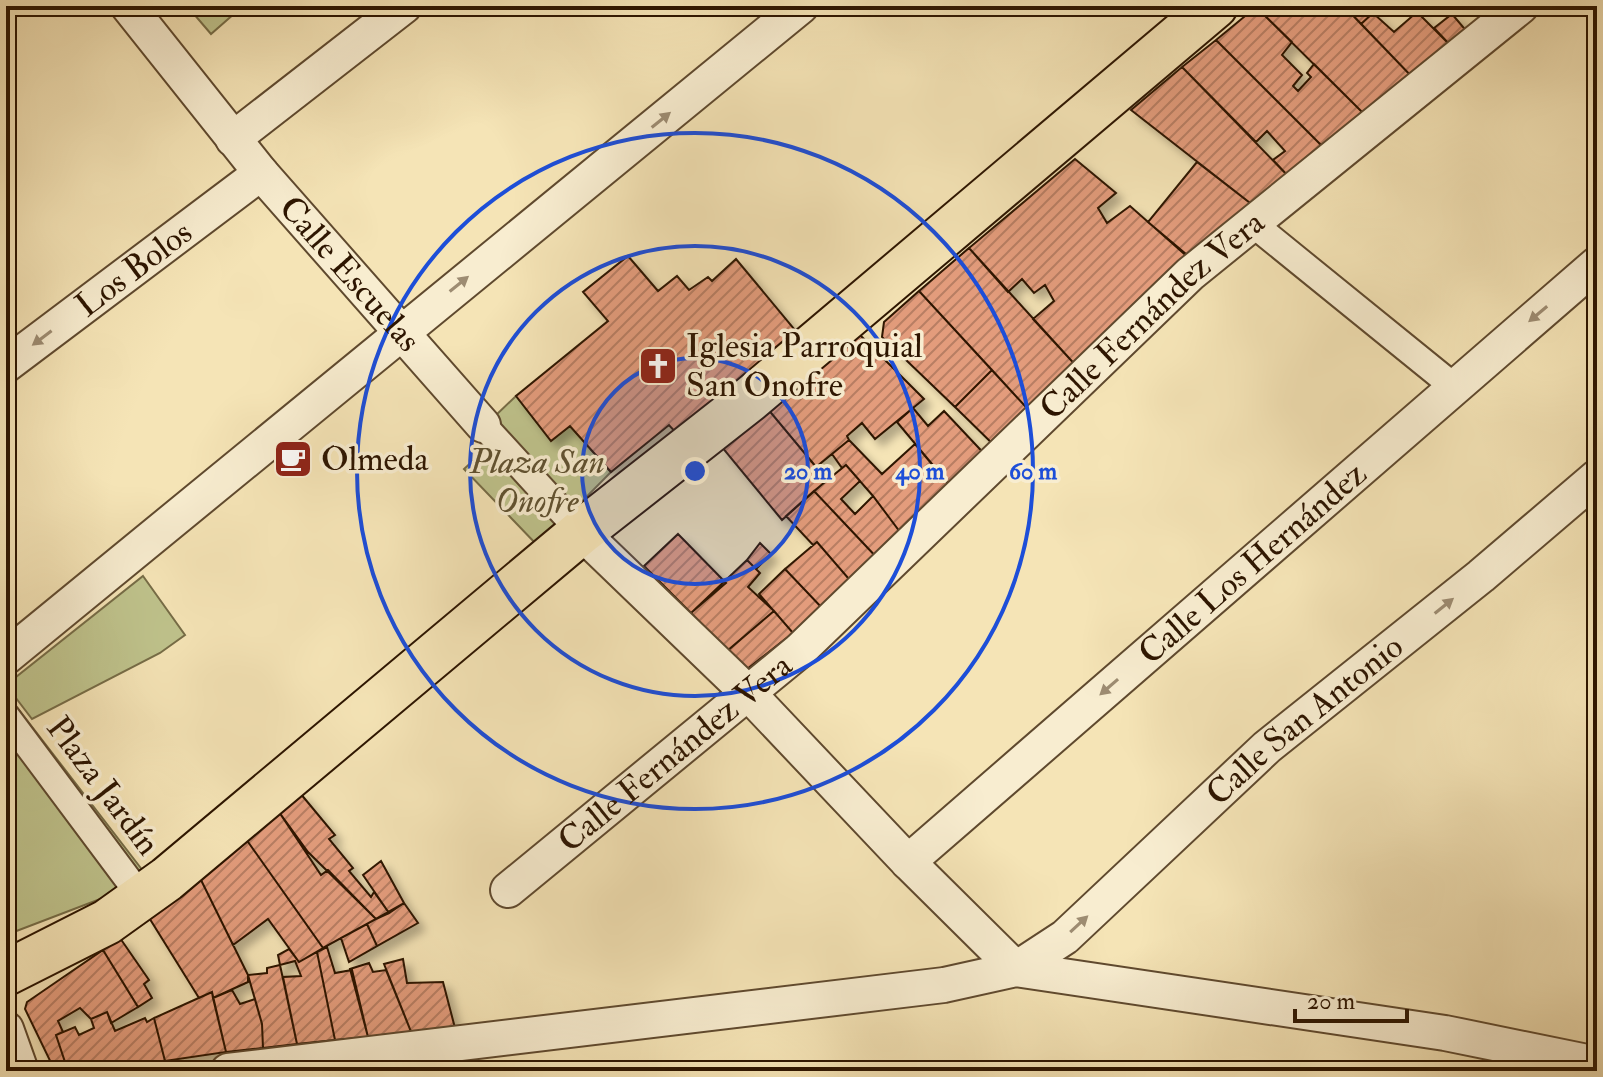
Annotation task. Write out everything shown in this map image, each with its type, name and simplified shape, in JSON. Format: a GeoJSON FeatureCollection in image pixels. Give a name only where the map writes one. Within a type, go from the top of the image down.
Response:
{"type":"FeatureCollection","features":[{"type":"Feature","properties":{"kind":"main road"},"geometry":{"type":"LineString","coordinates":[[6,973],[107,922],[142,898],[367,714],[581,532],[749,400],[1215,6]]}},
{"type":"Feature","properties":{"kind":"street","name":"Calle Escuelas"},"geometry":{"type":"LineString","coordinates":[[128,6],[261,173],[399,333],[581,532]]}},
{"type":"Feature","properties":{"kind":"street"},"geometry":{"type":"LineString","coordinates":[[233,139],[404,6]]}},
{"type":"Feature","properties":{"kind":"street"},"geometry":{"type":"LineString","coordinates":[[6,657],[801,6]]}},
{"type":"Feature","properties":{"kind":"street","name":"Calle Fernández Vera"},"geometry":{"type":"LineString","coordinates":[[508,890],[799,651],[1190,274],[1521,6]]}},
{"type":"Feature","properties":{"kind":"street","name":"Los Bolos"},"geometry":{"type":"LineString","coordinates":[[6,365],[261,173]]}},
{"type":"Feature","properties":{"kind":"street"},"geometry":{"type":"LineString","coordinates":[[1252,223],[1453,386]]}},
{"type":"Feature","properties":{"kind":"street","name":"Calle Los Hernández"},"geometry":{"type":"LineString","coordinates":[[908,862],[1597,264]]}},
{"type":"Feature","properties":{"kind":"street","name":"Calle San Antonio"},"geometry":{"type":"LineString","coordinates":[[1016,969],[1065,937],[1267,747],[1481,576],[1597,477]]}},
{"type":"Feature","properties":{"kind":"street"},"geometry":{"type":"LineString","coordinates":[[581,532],[747,692],[908,862],[1016,969]]}},
{"type":"Feature","properties":{"kind":"street","name":"Plaza Jardín"},"geometry":{"type":"LineString","coordinates":[[6,716],[142,898]]}},
{"type":"Feature","properties":{"kind":"street"},"geometry":{"type":"LineString","coordinates":[[228,1071],[944,985],[1016,969],[1445,1033],[1597,1064]]}},
{"type":"Feature","properties":{"kind":"street"},"geometry":{"type":"LineString","coordinates":[[6,1029],[21,1071]]}},
{"type":"Feature","properties":{"kind":"green space"},"geometry":{"type":"Polygon","coordinates":[[[187,6],[243,6],[211,34],[187,6]]]}},
{"type":"Feature","properties":{"kind":"green space","name":"Plaza San Onofre"},"geometry":{"type":"Polygon","coordinates":[[[516,396],[551,440],[570,426],[611,472],[538,546],[464,469],[489,446],[493,418],[516,396]]]}},
{"type":"Feature","properties":{"kind":"green space"},"geometry":{"type":"Polygon","coordinates":[[[143,576],[185,635],[160,653],[32,719],[6,685],[143,576]]]}},
{"type":"Feature","properties":{"kind":"green space"},"geometry":{"type":"Polygon","coordinates":[[[6,693],[150,880],[6,935],[6,693]]]}},
{"type":"Feature","properties":{"kind":"building"},"geometry":{"type":"Polygon","coordinates":[[[1344,6],[1366,6],[1373,13],[1361,24],[1344,6]]]}},
{"type":"Feature","properties":{"kind":"building"},"geometry":{"type":"Polygon","coordinates":[[[1344,6],[1414,79],[1366,116],[1256,7],[1344,6]]]}},
{"type":"Feature","properties":{"kind":"building"},"geometry":{"type":"Polygon","coordinates":[[[1256,7],[1292,42],[1282,55],[1302,75],[1293,86],[1298,91],[1311,77],[1307,73],[1314,64],[1366,116],[1325,149],[1216,40],[1256,7]]]}},
{"type":"Feature","properties":{"kind":"building"},"geometry":{"type":"Polygon","coordinates":[[[1417,12],[1452,47],[1414,79],[1361,24],[1373,13],[1394,32],[1417,12]]]}},
{"type":"Feature","properties":{"kind":"building"},"geometry":{"type":"Polygon","coordinates":[[[1452,14],[1469,34],[1452,47],[1434,28],[1452,14]]]}},
{"type":"Feature","properties":{"kind":"building"},"geometry":{"type":"Polygon","coordinates":[[[1216,40],[1325,149],[1290,178],[1273,160],[1285,151],[1267,131],[1256,142],[1182,67],[1216,40]]]}},
{"type":"Feature","properties":{"kind":"building"},"geometry":{"type":"Polygon","coordinates":[[[1182,67],[1290,178],[1254,206],[1131,110],[1182,67]]]}},
{"type":"Feature","properties":{"kind":"building"},"geometry":{"type":"Polygon","coordinates":[[[1075,159],[1116,193],[1098,208],[1107,223],[1130,206],[1190,259],[1080,370],[1033,319],[1054,301],[1045,285],[1034,293],[1022,279],[1008,292],[969,248],[1075,159]]]}},
{"type":"Feature","properties":{"kind":"building"},"geometry":{"type":"Polygon","coordinates":[[[1197,162],[1250,203],[1199,265],[1148,222],[1197,162]]]}},
{"type":"Feature","properties":{"kind":"building"},"geometry":{"type":"Polygon","coordinates":[[[969,248],[1080,370],[1036,418],[919,291],[969,248]]]}},
{"type":"Feature","properties":{"kind":"building","name":"Iglesia Parroquial San Onofre"},"geometry":{"type":"Polygon","coordinates":[[[628,256],[658,291],[677,276],[689,290],[708,277],[712,281],[736,259],[800,336],[679,436],[669,425],[611,472],[570,426],[551,441],[516,396],[608,321],[583,292],[628,256]]]}},
{"type":"Feature","properties":{"kind":"building"},"geometry":{"type":"Polygon","coordinates":[[[919,291],[992,370],[955,407],[882,337],[884,322],[919,291]]]}},
{"type":"Feature","properties":{"kind":"building"},"geometry":{"type":"Polygon","coordinates":[[[858,333],[924,399],[875,439],[862,423],[847,436],[849,440],[816,467],[767,408],[858,333]]]}},
{"type":"Feature","properties":{"kind":"building"},"geometry":{"type":"Polygon","coordinates":[[[992,370],[1036,418],[1002,453],[955,407],[992,370]]]}},
{"type":"Feature","properties":{"kind":"building"},"geometry":{"type":"Polygon","coordinates":[[[767,408],[827,480],[782,520],[721,446],[767,408]]]}},
{"type":"Feature","properties":{"kind":"building"},"geometry":{"type":"Polygon","coordinates":[[[913,408],[928,426],[944,411],[992,462],[957,494],[897,422],[913,408]]]}},
{"type":"Feature","properties":{"kind":"building"},"geometry":{"type":"Polygon","coordinates":[[[849,440],[882,474],[915,444],[957,494],[906,540],[873,496],[846,465],[842,468],[832,454],[849,440]]]}},
{"type":"Feature","properties":{"kind":"building"},"geometry":{"type":"Polygon","coordinates":[[[846,465],[860,481],[841,499],[855,514],[873,496],[906,540],[881,562],[814,491],[846,465]]]}},
{"type":"Feature","properties":{"kind":"building"},"geometry":{"type":"Polygon","coordinates":[[[814,491],[881,562],[855,586],[817,542],[813,545],[786,516],[814,491]]]}},
{"type":"Feature","properties":{"kind":"building"},"geometry":{"type":"Polygon","coordinates":[[[678,534],[726,583],[691,613],[644,566],[678,534]]]}},
{"type":"Feature","properties":{"kind":"building"},"geometry":{"type":"Polygon","coordinates":[[[817,542],[855,586],[824,610],[785,569],[817,542]]]}},
{"type":"Feature","properties":{"kind":"building"},"geometry":{"type":"Polygon","coordinates":[[[760,543],[771,554],[756,569],[747,560],[760,543]]]}},
{"type":"Feature","properties":{"kind":"building"},"geometry":{"type":"Polygon","coordinates":[[[747,560],[760,573],[748,587],[774,611],[727,651],[691,613],[747,560]]]}},
{"type":"Feature","properties":{"kind":"building"},"geometry":{"type":"Polygon","coordinates":[[[785,569],[824,610],[793,633],[759,594],[785,569]]]}},
{"type":"Feature","properties":{"kind":"building"},"geometry":{"type":"Polygon","coordinates":[[[774,611],[793,633],[746,670],[727,651],[774,611]]]}},
{"type":"Feature","properties":{"kind":"building"},"geometry":{"type":"Polygon","coordinates":[[[300,793],[335,835],[329,839],[353,868],[349,871],[371,897],[374,892],[389,913],[376,919],[308,852],[279,812],[300,793]]]}},
{"type":"Feature","properties":{"kind":"building"},"geometry":{"type":"Polygon","coordinates":[[[279,812],[321,875],[328,870],[376,919],[323,948],[246,839],[279,812]]]}},
{"type":"Feature","properties":{"kind":"building"},"geometry":{"type":"Polygon","coordinates":[[[246,839],[323,948],[299,962],[268,919],[233,945],[200,878],[246,839]]]}},
{"type":"Feature","properties":{"kind":"building"},"geometry":{"type":"Polygon","coordinates":[[[381,861],[404,903],[389,913],[363,875],[381,861]]]}},
{"type":"Feature","properties":{"kind":"building"},"geometry":{"type":"Polygon","coordinates":[[[200,878],[248,975],[248,982],[213,998],[212,992],[199,998],[148,916],[200,878]]]}},
{"type":"Feature","properties":{"kind":"building"},"geometry":{"type":"Polygon","coordinates":[[[404,903],[418,923],[377,946],[367,924],[404,903]]]}},
{"type":"Feature","properties":{"kind":"building"},"geometry":{"type":"Polygon","coordinates":[[[367,924],[377,946],[349,962],[341,938],[367,924]]]}},
{"type":"Feature","properties":{"kind":"building"},"geometry":{"type":"Polygon","coordinates":[[[120,938],[149,980],[144,984],[152,998],[138,1007],[103,950],[120,938]]]}},
{"type":"Feature","properties":{"kind":"building"},"geometry":{"type":"Polygon","coordinates":[[[327,947],[335,973],[352,970],[368,1037],[335,1040],[317,952],[327,947]]]}},
{"type":"Feature","properties":{"kind":"building"},"geometry":{"type":"Polygon","coordinates":[[[289,949],[299,962],[317,952],[335,1040],[297,1044],[283,977],[301,976],[295,961],[280,965],[278,955],[289,949]]]}},
{"type":"Feature","properties":{"kind":"building"},"geometry":{"type":"Polygon","coordinates":[[[103,950],[138,1007],[111,1023],[107,1012],[91,1019],[80,1008],[58,1021],[63,1032],[56,1035],[68,1071],[55,1071],[25,1009],[27,1002],[103,950]]]}},
{"type":"Feature","properties":{"kind":"building"},"geometry":{"type":"Polygon","coordinates":[[[403,959],[407,983],[443,982],[455,1028],[412,1034],[384,964],[403,959]]]}},
{"type":"Feature","properties":{"kind":"building"},"geometry":{"type":"Polygon","coordinates":[[[369,963],[373,972],[386,970],[412,1034],[368,1037],[350,969],[369,963]]]}},
{"type":"Feature","properties":{"kind":"building"},"geometry":{"type":"Polygon","coordinates":[[[280,965],[297,1044],[263,1048],[262,1024],[248,975],[267,973],[267,968],[280,965]]]}},
{"type":"Feature","properties":{"kind":"building"},"geometry":{"type":"Polygon","coordinates":[[[232,990],[240,1004],[255,999],[262,1024],[263,1048],[226,1052],[213,998],[232,990]]]}},
{"type":"Feature","properties":{"kind":"building"},"geometry":{"type":"Polygon","coordinates":[[[212,992],[226,1052],[165,1061],[154,1018],[212,992]]]}},
{"type":"Feature","properties":{"kind":"building"},"geometry":{"type":"Polygon","coordinates":[[[107,1012],[115,1031],[145,1018],[147,1022],[154,1018],[165,1061],[101,1071],[68,1071],[56,1035],[75,1027],[79,1035],[94,1028],[91,1019],[107,1012]]]}},
{"type":"Feature","properties":{"kind":"building"},"geometry":{"type":"Polygon","coordinates":[[[443,1056],[446,1071],[393,1071],[391,1062],[443,1056]]]}},
{"type":"Feature","properties":{"kind":"place","name":"Iglesia Parroquial San Onofre"},"geometry":{"type":"Point","coordinates":[658,366]}},
{"type":"Feature","properties":{"kind":"place","name":"Olmeda"},"geometry":{"type":"Point","coordinates":[293,459]}}]}
